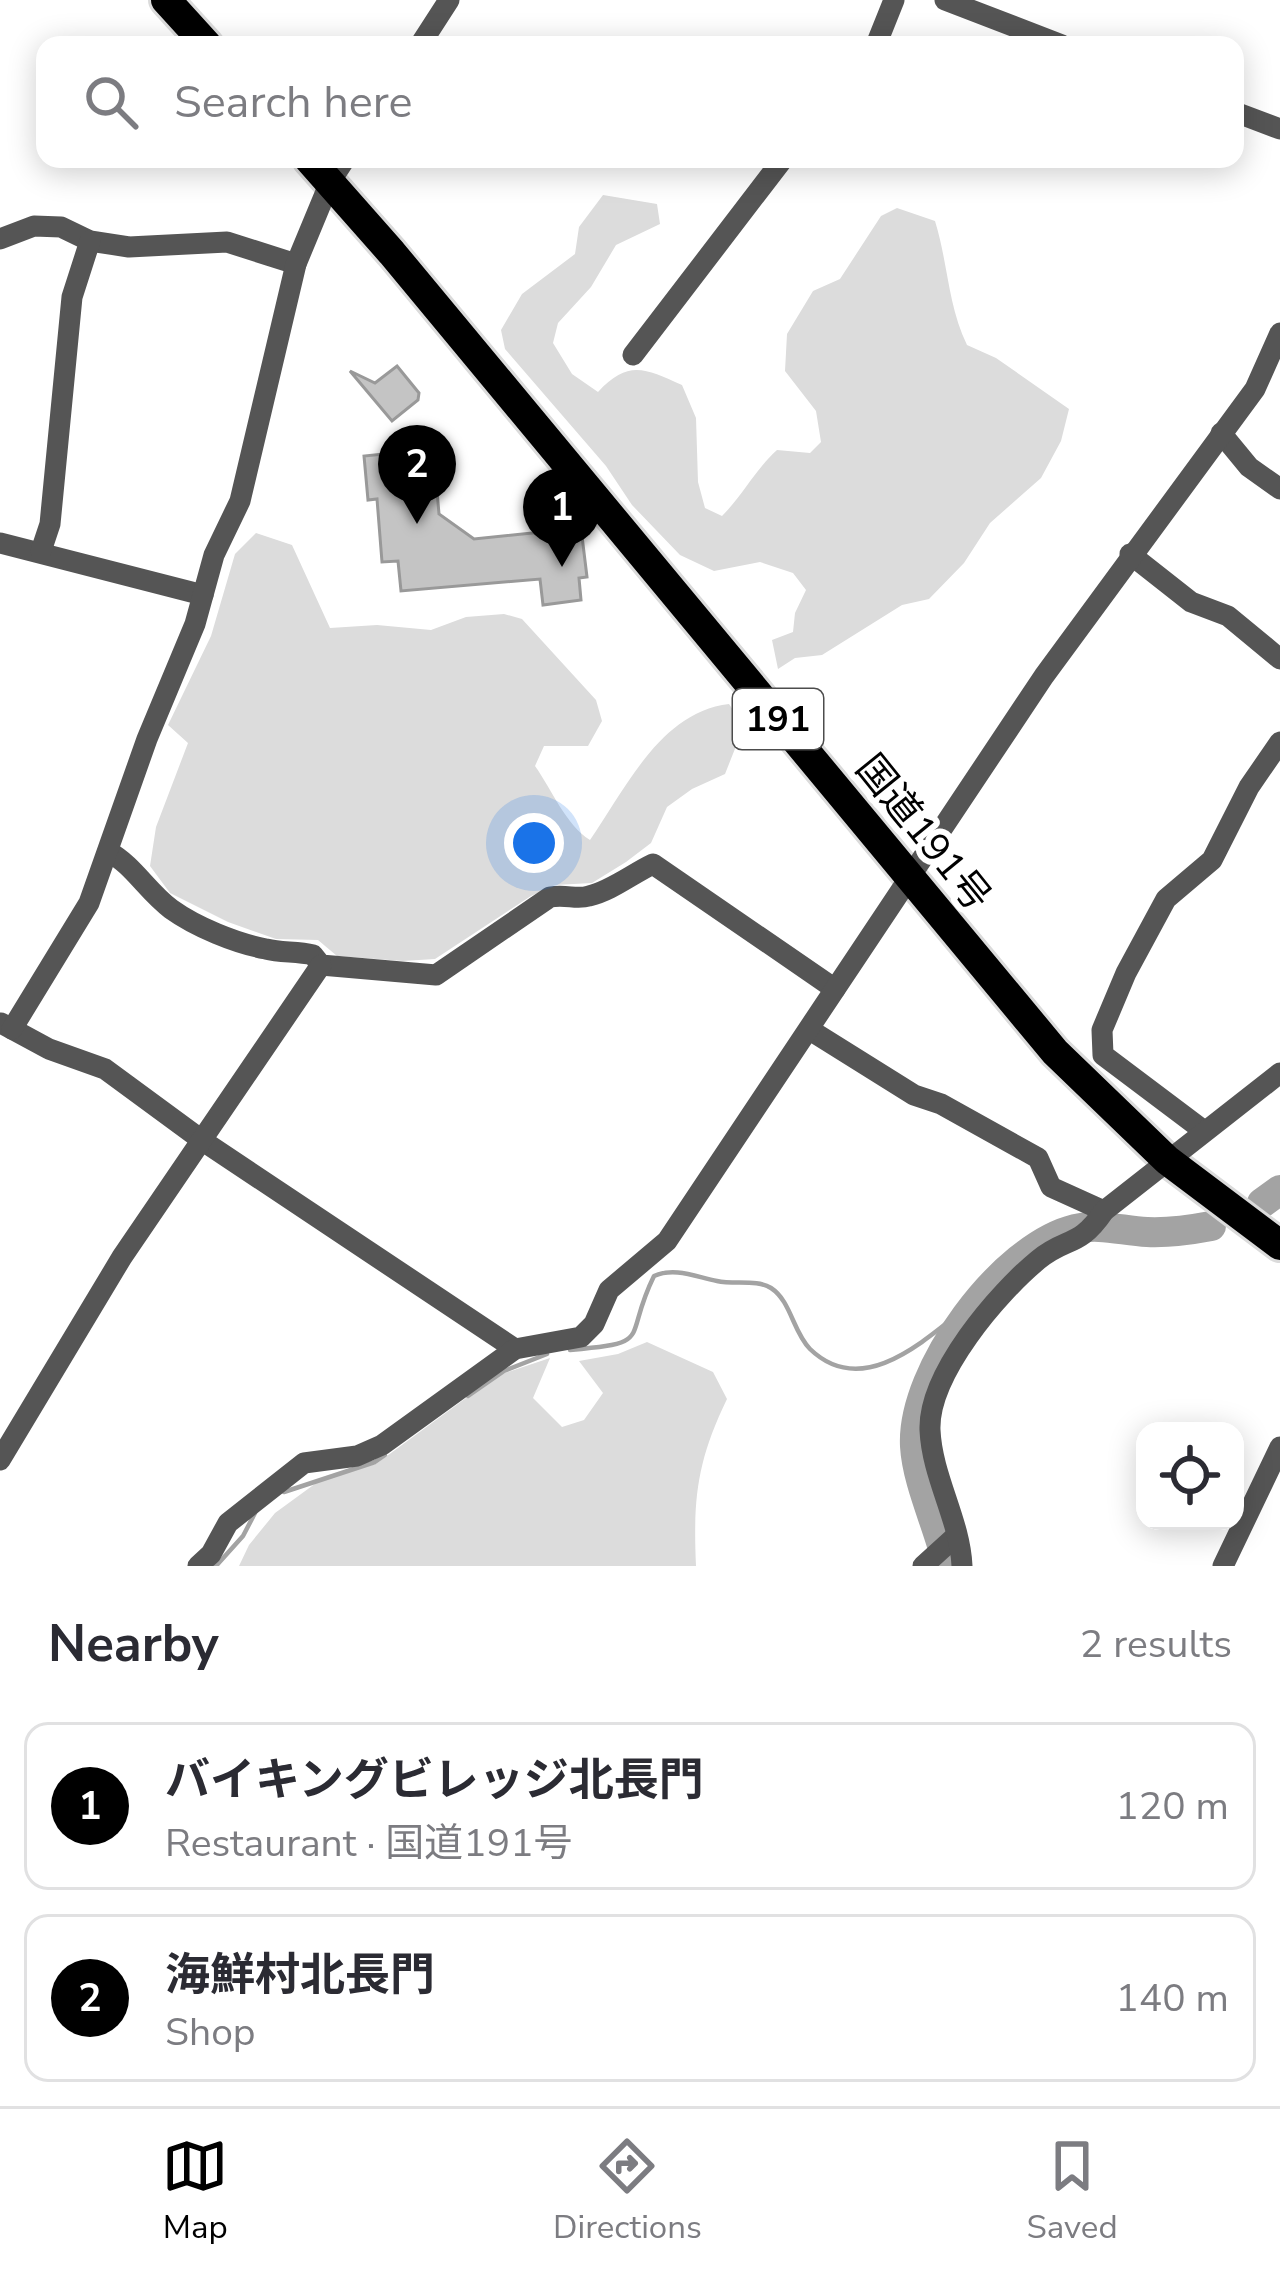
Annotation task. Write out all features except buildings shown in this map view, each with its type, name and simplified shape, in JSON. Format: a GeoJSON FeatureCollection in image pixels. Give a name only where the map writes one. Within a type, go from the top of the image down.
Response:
{"type":"FeatureCollection","features":[{"type":"Feature","properties":{"kind":"highway"},"geometry":{"type":"LineString","coordinates":[[166,0],[199,36]]}},
{"type":"Feature","properties":{"kind":"highway","name":"国道191号"},"geometry":{"type":"LineString","coordinates":[[329,168],[909,880],[1055,1052],[1167,1160],[1280,1245]]}},
{"type":"Feature","properties":{"kind":"street"},"geometry":{"type":"LineString","coordinates":[[426,36],[449,0]]}},
{"type":"Feature","properties":{"kind":"street"},"geometry":{"type":"LineString","coordinates":[[879,36],[893,0]]}},
{"type":"Feature","properties":{"kind":"street"},"geometry":{"type":"LineString","coordinates":[[945,0],[1039,36]]}},
{"type":"Feature","properties":{"kind":"street"},"geometry":{"type":"LineString","coordinates":[[1244,115],[1280,129]]}},
{"type":"Feature","properties":{"kind":"street"},"geometry":{"type":"LineString","coordinates":[[328,168],[296,265],[240,501],[214,554],[109,852],[89,903],[6,1026],[49,1049],[105,1069],[203,1141],[515,1349]]}},
{"type":"Feature","properties":{"kind":"street"},"geometry":{"type":"LineString","coordinates":[[633,355],[776,168]]}},
{"type":"Feature","properties":{"kind":"street"},"geometry":{"type":"LineString","coordinates":[[0,239],[34,226],[61,227],[90,241],[129,247],[227,242],[296,265]]}},
{"type":"Feature","properties":{"kind":"street"},"geometry":{"type":"LineString","coordinates":[[41,551],[50,524],[72,297],[90,241]]}},
{"type":"Feature","properties":{"kind":"street"},"geometry":{"type":"LineString","coordinates":[[198,1566],[211,1554],[228,1523],[304,1462],[357,1456],[382,1445],[515,1349],[580,1337],[594,1324],[609,1290],[667,1241],[1130,554],[1265,373],[1280,333]]}},
{"type":"Feature","properties":{"kind":"street"},"geometry":{"type":"LineString","coordinates":[[1221,433],[1249,467],[1280,489]]}},
{"type":"Feature","properties":{"kind":"street"},"geometry":{"type":"LineString","coordinates":[[0,543],[203,595]]}},
{"type":"Feature","properties":{"kind":"street"},"geometry":{"type":"LineString","coordinates":[[1130,554],[1192,602],[1228,616],[1280,659]]}},
{"type":"Feature","properties":{"kind":"street"},"geometry":{"type":"LineString","coordinates":[[1204,1131],[1103,1055],[1102,1030],[1166,899],[1212,860],[1249,787],[1280,742]]}},
{"type":"Feature","properties":{"kind":"street"},"geometry":{"type":"LineString","coordinates":[[109,852],[178,914],[268,950],[313,955],[321,965],[436,975],[550,897],[598,894],[653,864],[835,989]]}},
{"type":"Feature","properties":{"kind":"street"},"geometry":{"type":"LineString","coordinates":[[0,1460],[122,1257],[321,965]]}},
{"type":"Feature","properties":{"kind":"street"},"geometry":{"type":"LineString","coordinates":[[810,1030],[914,1095],[941,1104],[1038,1158],[1051,1186],[1098,1220]]}},
{"type":"Feature","properties":{"kind":"street"},"geometry":{"type":"LineString","coordinates":[[962,1566],[941,1548],[929,1425],[939,1390],[962,1348],[1009,1286],[1043,1256],[1098,1220],[1280,1073]]}},
{"type":"Feature","properties":{"kind":"street"},"geometry":{"type":"LineString","coordinates":[[1223,1566],[1280,1447]]}},
{"type":"Feature","properties":{"kind":"shaded area"},"geometry":{"type":"Polygon","coordinates":[[[603,195],[657,204],[660,224],[616,245],[591,287],[558,323],[553,343],[572,374],[598,392],[619,375],[638,370],[682,385],[696,418],[698,482],[705,508],[722,516],[777,450],[810,453],[821,442],[816,411],[785,371],[787,334],[813,291],[840,279],[881,216],[897,208],[935,221],[967,345],[996,358],[1069,409],[1061,441],[1041,478],[990,523],[964,563],[929,599],[902,605],[822,655],[795,658],[778,669],[772,640],[793,632],[795,613],[806,590],[793,573],[760,562],[714,571],[680,555],[632,505],[606,466],[505,349],[501,330],[522,294],[575,254],[579,227],[603,195]]]}},
{"type":"Feature","properties":{"kind":"shaded area"},"geometry":{"type":"Polygon","coordinates":[[[256,533],[292,545],[330,628],[377,625],[431,630],[466,617],[504,614],[522,619],[596,700],[602,721],[588,746],[544,746],[535,766],[567,816],[590,840],[664,737],[705,710],[729,704],[744,726],[725,774],[667,807],[651,843],[626,862],[592,883],[555,885],[531,896],[435,959],[337,956],[318,940],[276,939],[170,893],[150,866],[156,827],[188,743],[168,725],[211,636],[235,554],[256,533]]]}},
{"type":"Feature","properties":{"kind":"shaded area"},"geometry":{"type":"Polygon","coordinates":[[[647,1342],[713,1372],[727,1399],[699,1480],[696,1566],[239,1566],[275,1513],[323,1478],[376,1464],[496,1376],[550,1358],[533,1398],[562,1427],[584,1420],[603,1393],[579,1361],[618,1354],[647,1342]]]}},
{"type":"Feature","properties":{"kind":"waterway"},"geometry":{"type":"LineString","coordinates":[[1262,1203],[1280,1190]]}},
{"type":"Feature","properties":{"kind":"waterway"},"geometry":{"type":"LineString","coordinates":[[939,1566],[944,1552],[916,1459],[918,1416],[928,1383],[966,1316],[1019,1260],[1047,1240],[1075,1229],[1163,1232],[1211,1226]]}},
{"type":"Feature","properties":{"kind":"waterway"},"geometry":{"type":"LineString","coordinates":[[570,1350],[626,1340],[654,1276],[662,1273],[771,1288],[810,1349],[832,1364],[855,1369],[901,1355],[984,1294]]}},
{"type":"Feature","properties":{"kind":"waterway"},"geometry":{"type":"LineString","coordinates":[[468,1396],[504,1371],[547,1354]]}},
{"type":"Feature","properties":{"kind":"waterway"},"geometry":{"type":"LineString","coordinates":[[284,1492],[385,1455]]}},
{"type":"Feature","properties":{"kind":"waterway"},"geometry":{"type":"LineString","coordinates":[[216,1566],[243,1536],[255,1513]]}},
{"type":"Feature","properties":{"kind":"place","name":"海鮮村北長門"},"geometry":{"type":"Point","coordinates":[417,524]}},
{"type":"Feature","properties":{"kind":"place","name":"バイキングビレッジ北長門"},"geometry":{"type":"Point","coordinates":[562,567]}}]}
